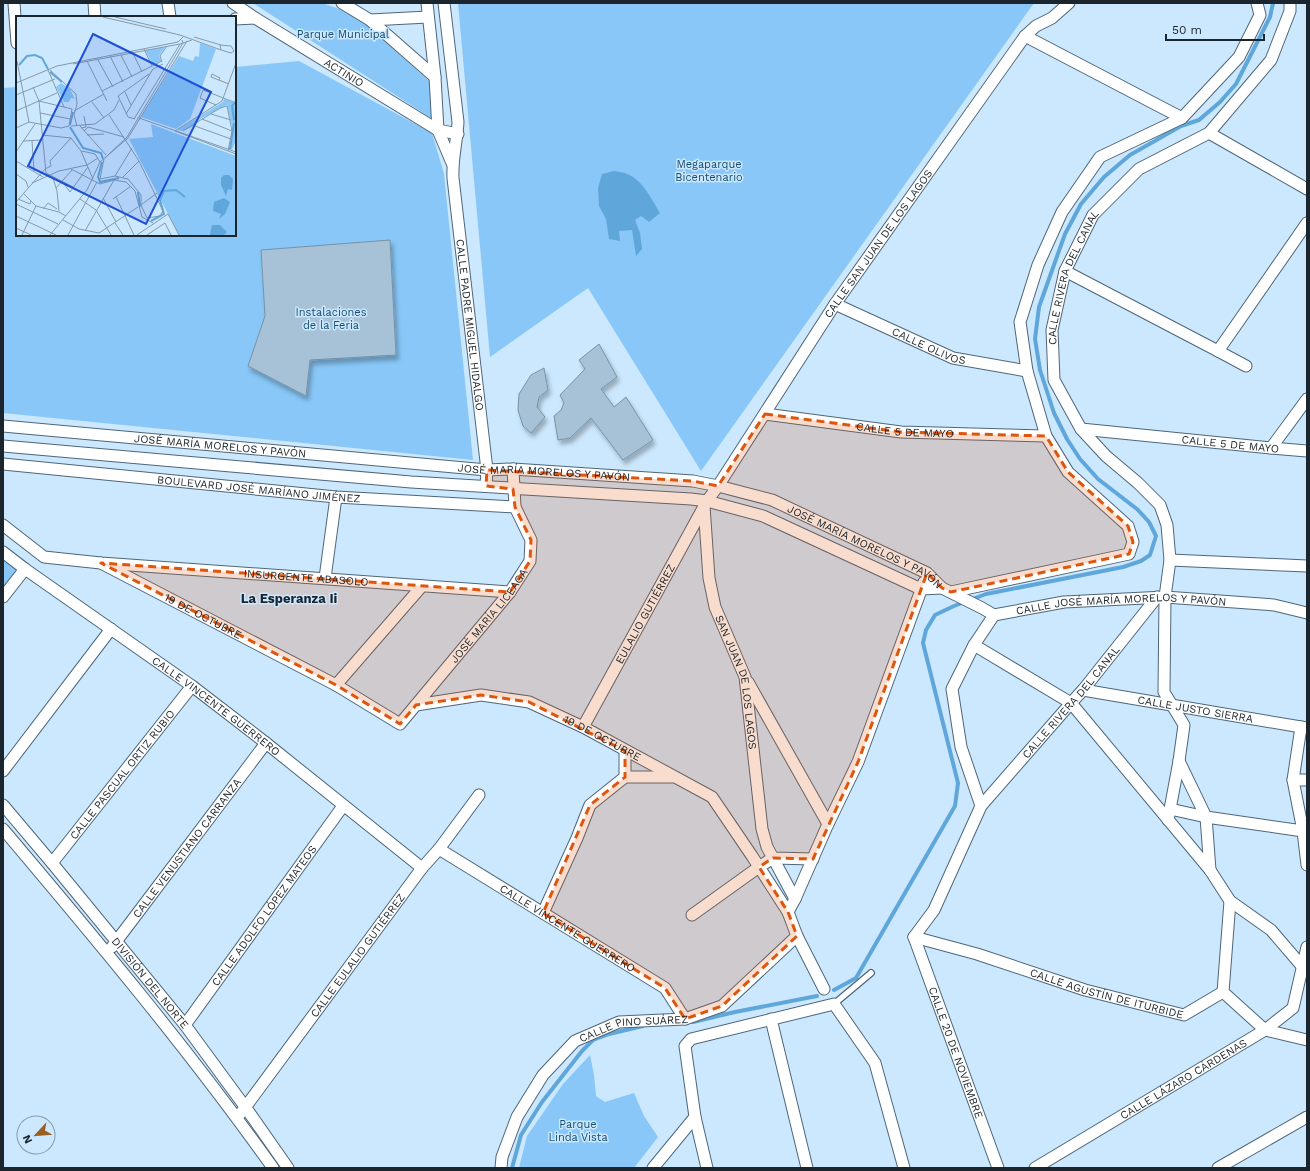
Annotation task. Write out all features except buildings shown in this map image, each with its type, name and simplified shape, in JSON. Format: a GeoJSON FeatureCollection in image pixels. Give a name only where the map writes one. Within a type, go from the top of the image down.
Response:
{"type":"FeatureCollection","features":[{"type":"Feature","properties":{"kind":"street"},"geometry":{"type":"LineString","coordinates":[[14,3],[16,30]]}},
{"type":"Feature","properties":{"kind":"street"},"geometry":{"type":"LineString","coordinates":[[94,3],[95,16]]}},
{"type":"Feature","properties":{"kind":"street"},"geometry":{"type":"LineString","coordinates":[[168,3],[170,16]]}},
{"type":"Feature","properties":{"kind":"street","name":"ACTINIO"},"geometry":{"type":"LineString","coordinates":[[233,3],[438,130],[458,134]]}},
{"type":"Feature","properties":{"kind":"street"},"geometry":{"type":"LineString","coordinates":[[342,3],[370,20],[435,78]]}},
{"type":"Feature","properties":{"kind":"street","name":"CALLE PADRE MIGUEL HIDALGO"},"geometry":{"type":"LineString","coordinates":[[427,3],[435,78],[438,130],[452,164],[487,470],[486,486]]}},
{"type":"Feature","properties":{"kind":"street","name":"CALLE PADRE MIGUEL HIDALGO"},"geometry":{"type":"LineString","coordinates":[[444,3],[458,122],[458,134],[452,164]]}},
{"type":"Feature","properties":{"kind":"street","name":"CALLE SAN JUAN DE LOS LAGOS"},"geometry":{"type":"LineString","coordinates":[[705,504],[765,414],[835,304],[1025,36],[1036,26],[1052,18],[1069,3]]}},
{"type":"Feature","properties":{"kind":"street"},"geometry":{"type":"LineString","coordinates":[[949,591],[1129,554],[1133,542],[1128,526],[1068,472],[1046,436],[1027,371],[1020,322],[1038,265],[1062,212],[1100,157],[1182,118],[1239,57],[1260,15],[1257,3]]}},
{"type":"Feature","properties":{"kind":"street","name":"CALLE RIVERA DEL CANAL"},"geometry":{"type":"LineString","coordinates":[[914,937],[934,910],[982,806],[1070,703],[1083,690],[1161,597],[1170,560],[1167,525],[1160,505],[1106,456],[1082,429],[1054,380],[1052,330],[1065,271],[1094,215],[1139,169],[1209,133],[1271,60],[1290,11],[1290,3]]}},
{"type":"Feature","properties":{"kind":"street"},"geometry":{"type":"LineString","coordinates":[[370,20],[428,16]]}},
{"type":"Feature","properties":{"kind":"street"},"geometry":{"type":"LineString","coordinates":[[236,19],[255,18]]}},
{"type":"Feature","properties":{"kind":"street"},"geometry":{"type":"LineString","coordinates":[[1025,36],[1182,118]]}},
{"type":"Feature","properties":{"kind":"street"},"geometry":{"type":"LineString","coordinates":[[1209,133],[1307,189]]}},
{"type":"Feature","properties":{"kind":"street"},"geometry":{"type":"LineString","coordinates":[[1218,351],[1307,223]]}},
{"type":"Feature","properties":{"kind":"street"},"geometry":{"type":"LineString","coordinates":[[1065,271],[1246,366]]}},
{"type":"Feature","properties":{"kind":"street","name":"CALLE OLIVOS"},"geometry":{"type":"LineString","coordinates":[[835,304],[953,358],[1027,371]]}},
{"type":"Feature","properties":{"kind":"street"},"geometry":{"type":"LineString","coordinates":[[1271,448],[1307,399]]}},
{"type":"Feature","properties":{"kind":"street","name":"CALLE 5 DE MAYO"},"geometry":{"type":"LineString","coordinates":[[765,414],[901,432],[1046,436]]}},
{"type":"Feature","properties":{"kind":"street","name":"JOSÉ MARÍA MORELOS Y PAVÓN"},"geometry":{"type":"LineString","coordinates":[[3,426],[487,470],[513,469],[693,481],[772,500],[927,573],[949,591]]}},
{"type":"Feature","properties":{"kind":"street","name":"CALLE 5 DE MAYO"},"geometry":{"type":"LineString","coordinates":[[1082,429],[1307,451]]}},
{"type":"Feature","properties":{"kind":"street","name":"JOSÉ MARÍA MORELOS Y PAVÓN"},"geometry":{"type":"LineString","coordinates":[[3,446],[411,482],[691,499],[705,504],[763,516],[921,589],[949,591]]}},
{"type":"Feature","properties":{"kind":"street","name":"BOULEVARD JOSÉ MARÍANO JIMÉNEZ"},"geometry":{"type":"LineString","coordinates":[[3,464],[336,497],[514,508]]}},
{"type":"Feature","properties":{"kind":"street","name":"JOSÉ MARÍA LICEAGA"},"geometry":{"type":"LineString","coordinates":[[400,724],[510,592],[530,561],[531,540],[514,508],[513,469]]}},
{"type":"Feature","properties":{"kind":"street"},"geometry":{"type":"LineString","coordinates":[[325,578],[336,497]]}},
{"type":"Feature","properties":{"kind":"street","name":"SAN JUAN DE LOS LAGOS"},"geometry":{"type":"LineString","coordinates":[[705,504],[709,578],[715,607],[745,677],[762,829],[767,847],[795,899]]}},
{"type":"Feature","properties":{"kind":"street","name":"EULALIO GUTIÉRREZ"},"geometry":{"type":"LineString","coordinates":[[583,727],[705,504]]}},
{"type":"Feature","properties":{"kind":"street","name":"19 DE OCTUBRE"},"geometry":{"type":"LineString","coordinates":[[3,525],[44,557],[102,562],[336,685],[400,724]]}},
{"type":"Feature","properties":{"kind":"street","name":"CALLE VINCENTE GUERRERO"},"geometry":{"type":"LineString","coordinates":[[3,552],[192,686],[266,743],[422,868]]}},
{"type":"Feature","properties":{"kind":"street"},"geometry":{"type":"LineString","coordinates":[[1170,560],[1307,566]]}},
{"type":"Feature","properties":{"kind":"street","name":"INSURGENTE ABASOLO"},"geometry":{"type":"LineString","coordinates":[[102,562],[510,592]]}},
{"type":"Feature","properties":{"kind":"street"},"geometry":{"type":"LineString","coordinates":[[3,597],[25,569]]}},
{"type":"Feature","properties":{"kind":"street"},"geometry":{"type":"LineString","coordinates":[[788,912],[858,762],[927,573]]}},
{"type":"Feature","properties":{"kind":"street"},"geometry":{"type":"LineString","coordinates":[[336,685],[422,586]]}},
{"type":"Feature","properties":{"kind":"street"},"geometry":{"type":"LineString","coordinates":[[949,591],[994,615],[974,645],[952,689],[962,747],[982,806]]}},
{"type":"Feature","properties":{"kind":"street"},"geometry":{"type":"LineString","coordinates":[[1161,597],[1164,692],[1184,725],[1168,820]]}},
{"type":"Feature","properties":{"kind":"street","name":"CALLE JOSÉ MARÍA MORELOS Y PAVÓN"},"geometry":{"type":"LineString","coordinates":[[994,615],[1064,602],[1161,597],[1274,605],[1307,613]]}},
{"type":"Feature","properties":{"kind":"street"},"geometry":{"type":"LineString","coordinates":[[3,771],[111,629]]}},
{"type":"Feature","properties":{"kind":"street"},"geometry":{"type":"LineString","coordinates":[[974,645],[1070,703],[1210,870],[1230,901],[1271,930],[1305,969]]}},
{"type":"Feature","properties":{"kind":"street"},"geometry":{"type":"LineString","coordinates":[[745,677],[828,824]]}},
{"type":"Feature","properties":{"kind":"street","name":"CALLE PASCUAL ORTIZ RUBIO"},"geometry":{"type":"LineString","coordinates":[[52,863],[192,686]]}},
{"type":"Feature","properties":{"kind":"street","name":"CALLE JUSTO SIERRA"},"geometry":{"type":"LineString","coordinates":[[1083,690],[1304,728]]}},
{"type":"Feature","properties":{"kind":"street","name":"19 DE OCTUBRE"},"geometry":{"type":"LineString","coordinates":[[416,705],[481,695],[529,702],[583,727],[712,797],[788,912],[797,936],[824,989]]}},
{"type":"Feature","properties":{"kind":"street"},"geometry":{"type":"LineString","coordinates":[[1304,728],[1293,780],[1305,831],[1307,865]]}},
{"type":"Feature","properties":{"kind":"street","name":"CALLE VENUSTIANO CARRANZA"},"geometry":{"type":"LineString","coordinates":[[107,952],[266,743]]}},
{"type":"Feature","properties":{"kind":"street"},"geometry":{"type":"LineString","coordinates":[[625,751],[625,777]]}},
{"type":"Feature","properties":{"kind":"street"},"geometry":{"type":"LineString","coordinates":[[1179,761],[1206,817],[1210,870]]}},
{"type":"Feature","properties":{"kind":"street"},"geometry":{"type":"LineString","coordinates":[[544,913],[578,838],[590,805],[625,777],[675,777]]}},
{"type":"Feature","properties":{"kind":"street"},"geometry":{"type":"LineString","coordinates":[[1293,780],[1307,780]]}},
{"type":"Feature","properties":{"kind":"street","name":"CALLE EULALIO GUTIÉRREZ"},"geometry":{"type":"LineString","coordinates":[[237,1118],[246,1108],[422,868],[439,849],[479,794]]}},
{"type":"Feature","properties":{"kind":"street","name":"DIVISIÓN DEL NORTE"},"geometry":{"type":"LineString","coordinates":[[3,805],[184,1024],[288,1168]]}},
{"type":"Feature","properties":{"kind":"street","name":"CALLE ADOLFO LÓPEZ MATEOS"},"geometry":{"type":"LineString","coordinates":[[184,1024],[344,806]]}},
{"type":"Feature","properties":{"kind":"street"},"geometry":{"type":"LineString","coordinates":[[1170,809],[1206,817],[1305,831]]}},
{"type":"Feature","properties":{"kind":"street"},"geometry":{"type":"LineString","coordinates":[[1305,831],[1307,820]]}},
{"type":"Feature","properties":{"kind":"street","name":"DIVISIÓN DEL NORTE"},"geometry":{"type":"LineString","coordinates":[[3,829],[107,952],[175,1036],[273,1168]]}},
{"type":"Feature","properties":{"kind":"street","name":"CALLE VINCENTE GUERRERO"},"geometry":{"type":"LineString","coordinates":[[439,849],[665,988],[685,1019]]}},
{"type":"Feature","properties":{"kind":"street"},"geometry":{"type":"LineString","coordinates":[[692,916],[773,858],[813,859]]}},
{"type":"Feature","properties":{"kind":"street"},"geometry":{"type":"LineString","coordinates":[[1230,901],[1223,992],[1266,1030],[1307,1040]]}},
{"type":"Feature","properties":{"kind":"street","name":"CALLE PINO SUÁREZ"},"geometry":{"type":"LineString","coordinates":[[501,1168],[502,1157],[517,1117],[544,1075],[575,1040],[619,1022],[685,1019],[722,1006],[797,936]]}},
{"type":"Feature","properties":{"kind":"street","name":"CALLE AGUSTÍN DE ITURBIDE"},"geometry":{"type":"LineString","coordinates":[[914,937],[977,954],[1085,990],[1184,1015],[1223,992]]}},
{"type":"Feature","properties":{"kind":"street","name":"CALLE 20 DE NOVIEMBRE"},"geometry":{"type":"LineString","coordinates":[[914,937],[998,1168]]}},
{"type":"Feature","properties":{"kind":"street","name":"CALLE LÁZARO CÁRDENAS"},"geometry":{"type":"LineString","coordinates":[[1035,1168],[1049,1164],[1266,1030],[1293,1008],[1305,969],[1307,948]]}},
{"type":"Feature","properties":{"kind":"street"},"geometry":{"type":"LineString","coordinates":[[707,1168],[695,1117],[685,1046],[691,1040],[834,1004],[875,1063],[904,1168]]}},
{"type":"Feature","properties":{"kind":"street"},"geometry":{"type":"LineString","coordinates":[[771,1019],[807,1168]]}},
{"type":"Feature","properties":{"kind":"street"},"geometry":{"type":"LineString","coordinates":[[653,1168],[695,1117]]}},
{"type":"Feature","properties":{"kind":"street"},"geometry":{"type":"LineString","coordinates":[[1218,1168],[1307,1117]]}},
{"type":"Feature","properties":{"kind":"lane"},"geometry":{"type":"LineString","coordinates":[[834,1004],[871,973]]}},
{"type":"Feature","properties":{"kind":"highlighted area"},"geometry":{"type":"Polygon","coordinates":[[[765,414],[901,432],[1046,436],[1068,472],[1128,526],[1133,542],[1129,554],[951,592],[942,588],[927,573],[858,762],[813,859],[773,858],[759,867],[788,912],[797,936],[722,1006],[685,1019],[665,988],[543,913],[590,805],[625,777],[625,751],[529,702],[481,695],[416,705],[400,724],[336,685],[101,563],[510,592],[530,561],[531,540],[515,507],[513,489],[486,486],[487,470],[693,481],[718,486],[765,414]]]}},
{"type":"Feature","properties":{"kind":"green space","name":"Parque Municipal"},"geometry":{"type":"Polygon","coordinates":[[[253,3],[322,3],[354,14],[429,81],[434,120],[253,3]]]}},
{"type":"Feature","properties":{"kind":"green space","name":"Megaparque Bicentenario"},"geometry":{"type":"Polygon","coordinates":[[[458,3],[1034,3],[701,471],[588,288],[490,357],[458,3]]]}},
{"type":"Feature","properties":{"kind":"green space","name":"Instalaciones de la Feria"},"geometry":{"type":"Polygon","coordinates":[[[299,61],[432,133],[444,174],[473,460],[3,413],[3,88],[16,87],[16,236],[236,236],[236,67],[299,61]]]}},
{"type":"Feature","properties":{"kind":"green space"},"geometry":{"type":"Polygon","coordinates":[[[3,558],[18,570],[3,589],[3,558]]]}},
{"type":"Feature","properties":{"kind":"green space","name":"Parque Linda Vista"},"geometry":{"type":"Polygon","coordinates":[[[590,1055],[596,1096],[605,1102],[634,1093],[644,1116],[658,1137],[634,1168],[519,1168],[527,1136],[563,1084],[590,1055]]]}},
{"type":"Feature","properties":{"kind":"shaded area"},"geometry":{"type":"Polygon","coordinates":[[[614,171],[625,173],[638,181],[660,213],[649,222],[641,216],[635,220],[640,233],[642,249],[636,256],[632,230],[619,231],[620,241],[609,239],[606,219],[599,206],[598,188],[602,174],[614,171]]]}},
{"type":"Feature","properties":{"kind":"waterway"},"geometry":{"type":"LineString","coordinates":[[834,990],[856,978],[955,806],[958,783],[923,643],[926,630],[935,615],[986,594],[1123,567],[1141,561],[1150,555],[1156,536],[1149,522],[1137,509],[1098,479],[1080,459],[1067,439],[1054,413],[1040,370],[1035,339],[1039,307],[1065,234],[1081,204],[1104,177],[1130,155],[1181,126],[1199,120],[1220,102],[1236,84],[1270,17],[1273,3]]}},
{"type":"Feature","properties":{"kind":"waterway"},"geometry":{"type":"LineString","coordinates":[[693,1022],[817,996]]}},
{"type":"Feature","properties":{"kind":"waterway"},"geometry":{"type":"LineString","coordinates":[[512,1168],[521,1135],[542,1102],[582,1051],[593,1040],[609,1034],[643,1026]]}},
{"type":"Feature","properties":{"kind":"district","name":"La Esperanza Ii"},"geometry":{"type":"Point","coordinates":[289,598]}}]}
